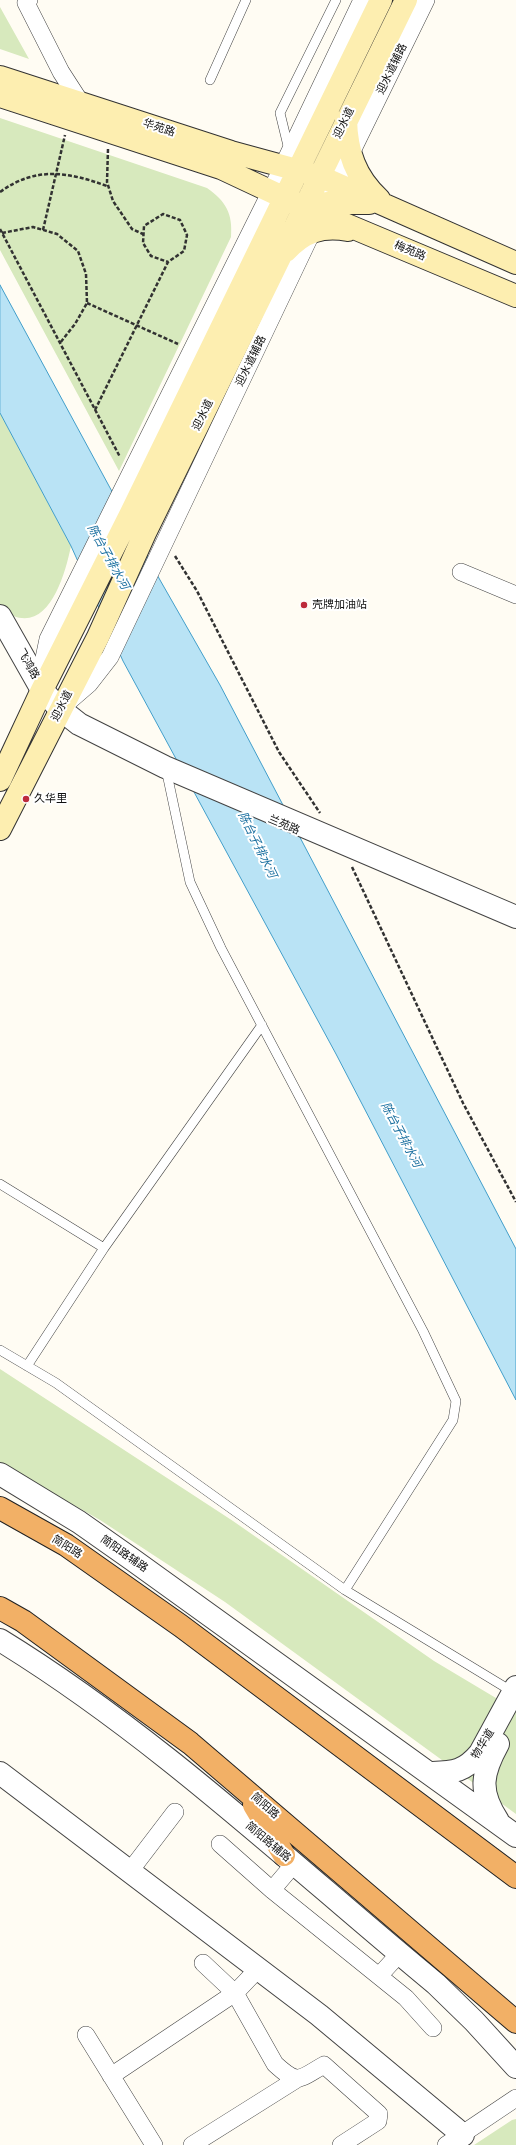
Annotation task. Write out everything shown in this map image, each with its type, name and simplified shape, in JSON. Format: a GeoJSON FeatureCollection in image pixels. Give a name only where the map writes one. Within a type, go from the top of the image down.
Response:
{"type":"FeatureCollection","features":[{"type":"Feature","properties":{"kind":"highway","name":"简阳路"},"geometry":{"type":"LineString","coordinates":[[0,1508],[66,1545],[181,1626],[515,1875]]}},
{"type":"Feature","properties":{"kind":"highway","name":"简阳路"},"geometry":{"type":"LineString","coordinates":[[0,1608],[23,1621],[190,1743],[516,2022]]}},
{"type":"Feature","properties":{"kind":"highway"},"geometry":{"type":"LineString","coordinates":[[244,1788],[289,1860]]}},
{"type":"Feature","properties":{"kind":"highway"},"geometry":{"type":"LineString","coordinates":[[496,2004],[516,2028]]}},
{"type":"Feature","properties":{"kind":"main road","name":"迎水道"},"geometry":{"type":"LineString","coordinates":[[0,830],[57,715],[105,645],[145,533],[279,260],[310,191],[336,116],[381,0]]}},
{"type":"Feature","properties":{"kind":"main road","name":"迎水道"},"geometry":{"type":"LineString","coordinates":[[336,116],[406,0]]}},
{"type":"Feature","properties":{"kind":"main road","name":"华苑路"},"geometry":{"type":"LineString","coordinates":[[0,77],[109,131],[222,168],[310,191]]}},
{"type":"Feature","properties":{"kind":"main road","name":"华苑路"},"geometry":{"type":"LineString","coordinates":[[0,96],[231,152],[310,191]]}},
{"type":"Feature","properties":{"kind":"main road"},"geometry":{"type":"LineString","coordinates":[[336,116],[353,164],[364,183],[387,206]]}},
{"type":"Feature","properties":{"kind":"main road","name":"迎水道"},"geometry":{"type":"LineString","coordinates":[[0,780],[39,697],[258,254],[283,228],[310,191]]}},
{"type":"Feature","properties":{"kind":"main road"},"geometry":{"type":"LineString","coordinates":[[310,191],[387,206],[516,263]]}},
{"type":"Feature","properties":{"kind":"main road"},"geometry":{"type":"LineString","coordinates":[[310,191],[369,234]]}},
{"type":"Feature","properties":{"kind":"main road"},"geometry":{"type":"LineString","coordinates":[[310,191],[339,229],[369,234]]}},
{"type":"Feature","properties":{"kind":"main road","name":"梅苑路"},"geometry":{"type":"LineString","coordinates":[[369,234],[516,296]]}},
{"type":"Feature","properties":{"kind":"street","name":"迎水道辅路"},"geometry":{"type":"LineString","coordinates":[[105,645],[164,543],[310,191],[362,0]]}},
{"type":"Feature","properties":{"kind":"street","name":"迎水道辅路"},"geometry":{"type":"LineString","coordinates":[[39,697],[43,662],[48,639],[191,350],[310,191],[350,153],[426,0]]}},
{"type":"Feature","properties":{"kind":"street"},"geometry":{"type":"LineString","coordinates":[[26,1],[61,72],[76,114]]}},
{"type":"Feature","properties":{"kind":"street"},"geometry":{"type":"LineString","coordinates":[[461,572],[516,595]]}},
{"type":"Feature","properties":{"kind":"street","name":"飞鸿路"},"geometry":{"type":"LineString","coordinates":[[0,616],[39,697]]}},
{"type":"Feature","properties":{"kind":"street","name":"飞鸿路"},"geometry":{"type":"LineString","coordinates":[[0,638],[39,697],[57,715]]}},
{"type":"Feature","properties":{"kind":"street","name":"兰苑路"},"geometry":{"type":"LineString","coordinates":[[57,715],[102,746],[173,774],[304,830],[516,917]]}},
{"type":"Feature","properties":{"kind":"street","name":"兰苑路"},"geometry":{"type":"LineString","coordinates":[[304,830],[345,851],[516,924]]}},
{"type":"Feature","properties":{"kind":"street","name":"简阳路辅路"},"geometry":{"type":"LineString","coordinates":[[0,1474],[97,1535],[431,1773],[516,1836]]}},
{"type":"Feature","properties":{"kind":"street","name":"简阳路辅路"},"geometry":{"type":"LineString","coordinates":[[0,1640],[87,1699],[177,1766],[436,1984],[474,2021],[516,2066]]}},
{"type":"Feature","properties":{"kind":"street","name":"物华道"},"geometry":{"type":"LineString","coordinates":[[431,1773],[460,1770],[472,1762],[480,1753],[515,1695]]}},
{"type":"Feature","properties":{"kind":"street","name":"物华道"},"geometry":{"type":"LineString","coordinates":[[498,1822],[492,1812],[487,1796],[484,1774],[486,1765],[515,1695]]}},
{"type":"Feature","properties":{"kind":"street"},"geometry":{"type":"LineString","coordinates":[[0,1773],[319,2015],[455,2140],[516,2098]]}},
{"type":"Feature","properties":{"kind":"street"},"geometry":{"type":"LineString","coordinates":[[130,1871],[175,1812]]}},
{"type":"Feature","properties":{"kind":"street"},"geometry":{"type":"LineString","coordinates":[[220,1844],[272,1890],[406,1998],[433,2028]]}},
{"type":"Feature","properties":{"kind":"street"},"geometry":{"type":"LineString","coordinates":[[272,1890],[289,1860]]}},
{"type":"Feature","properties":{"kind":"street"},"geometry":{"type":"LineString","coordinates":[[379,1976],[399,1954]]}},
{"type":"Feature","properties":{"kind":"street"},"geometry":{"type":"LineString","coordinates":[[202,1963],[235,1992],[275,2064],[290,2077],[297,2079]]}},
{"type":"Feature","properties":{"kind":"street"},"geometry":{"type":"LineString","coordinates":[[111,2076],[235,1992],[258,1968]]}},
{"type":"Feature","properties":{"kind":"street"},"geometry":{"type":"LineString","coordinates":[[86,2035],[154,2145]]}},
{"type":"Feature","properties":{"kind":"street"},"geometry":{"type":"LineString","coordinates":[[192,2145],[297,2079],[305,2077],[324,2064],[379,2114],[378,2121],[342,2145]]}},
{"type":"Feature","properties":{"kind":"lane"},"geometry":{"type":"LineString","coordinates":[[210,80],[246,0]]}},
{"type":"Feature","properties":{"kind":"lane"},"geometry":{"type":"LineString","coordinates":[[310,191],[280,113],[336,0]]}},
{"type":"Feature","properties":{"kind":"lane"},"geometry":{"type":"LineString","coordinates":[[173,774],[190,882],[221,948],[423,1331],[456,1401],[453,1420],[345,1590]]}},
{"type":"Feature","properties":{"kind":"lane"},"geometry":{"type":"LineString","coordinates":[[27,1366],[104,1248],[262,1025]]}},
{"type":"Feature","properties":{"kind":"lane"},"geometry":{"type":"LineString","coordinates":[[0,1184],[104,1248]]}},
{"type":"Feature","properties":{"kind":"lane"},"geometry":{"type":"LineString","coordinates":[[0,1350],[56,1383],[345,1590],[515,1695]]}},
{"type":"Feature","properties":{"kind":"path"},"geometry":{"type":"LineString","coordinates":[[43,230],[56,174],[76,114]]}},
{"type":"Feature","properties":{"kind":"path"},"geometry":{"type":"LineString","coordinates":[[109,131],[108,186],[113,201],[124,220],[132,230],[143,234]]}},
{"type":"Feature","properties":{"kind":"path"},"geometry":{"type":"LineString","coordinates":[[0,192],[14,182],[41,173],[79,175],[108,186]]}},
{"type":"Feature","properties":{"kind":"path"},"geometry":{"type":"LineString","coordinates":[[95,410],[168,262],[184,251],[187,235],[180,220],[163,214],[144,226],[143,243],[150,256],[168,262]]}},
{"type":"Feature","properties":{"kind":"path"},"geometry":{"type":"LineString","coordinates":[[2,233],[33,227],[57,234],[78,251],[86,274],[87,303],[75,324],[60,343]]}},
{"type":"Feature","properties":{"kind":"path"},"geometry":{"type":"LineString","coordinates":[[0,228],[130,475]]}},
{"type":"Feature","properties":{"kind":"path"},"geometry":{"type":"LineString","coordinates":[[87,303],[191,350]]}},
{"type":"Feature","properties":{"kind":"path"},"geometry":{"type":"LineString","coordinates":[[164,543],[196,591],[279,752],[322,816]]}},
{"type":"Feature","properties":{"kind":"path"},"geometry":{"type":"LineString","coordinates":[[345,851],[463,1103],[516,1202]]}},
{"type":"Feature","properties":{"kind":"green space"},"geometry":{"type":"Polygon","coordinates":[[[0,7],[29,59],[0,49],[0,7]]]}},
{"type":"Feature","properties":{"kind":"green space"},"geometry":{"type":"Polygon","coordinates":[[[0,118],[207,188],[219,198],[227,209],[231,221],[231,237],[119,471],[0,250],[0,118]]]}},
{"type":"Feature","properties":{"kind":"green space"},"geometry":{"type":"Polygon","coordinates":[[[0,413],[71,546],[63,575],[50,603],[40,613],[29,618],[16,617],[0,608],[0,413]]]}},
{"type":"Feature","properties":{"kind":"green space"},"geometry":{"type":"Polygon","coordinates":[[[0,1369],[233,1521],[434,1661],[516,1710],[516,1814],[225,1602],[100,1520],[0,1463],[0,1369]]]}},
{"type":"Feature","properties":{"kind":"green space"},"geometry":{"type":"Polygon","coordinates":[[[516,2119],[516,2145],[474,2145],[512,2120],[516,2119]]]}},
{"type":"Feature","properties":{"kind":"water","name":"陈台子排水河"},"geometry":{"type":"Polygon","coordinates":[[[0,285],[160,580],[220,685],[516,1249],[516,1400],[336,1054],[123,661],[71,546],[0,413],[0,285]]]}},
{"type":"Feature","properties":{"kind":"place","name":"壳牌加油站"},"geometry":{"type":"Point","coordinates":[304,605]}},
{"type":"Feature","properties":{"kind":"place","name":"久华里"},"geometry":{"type":"Point","coordinates":[26,799]}}]}
